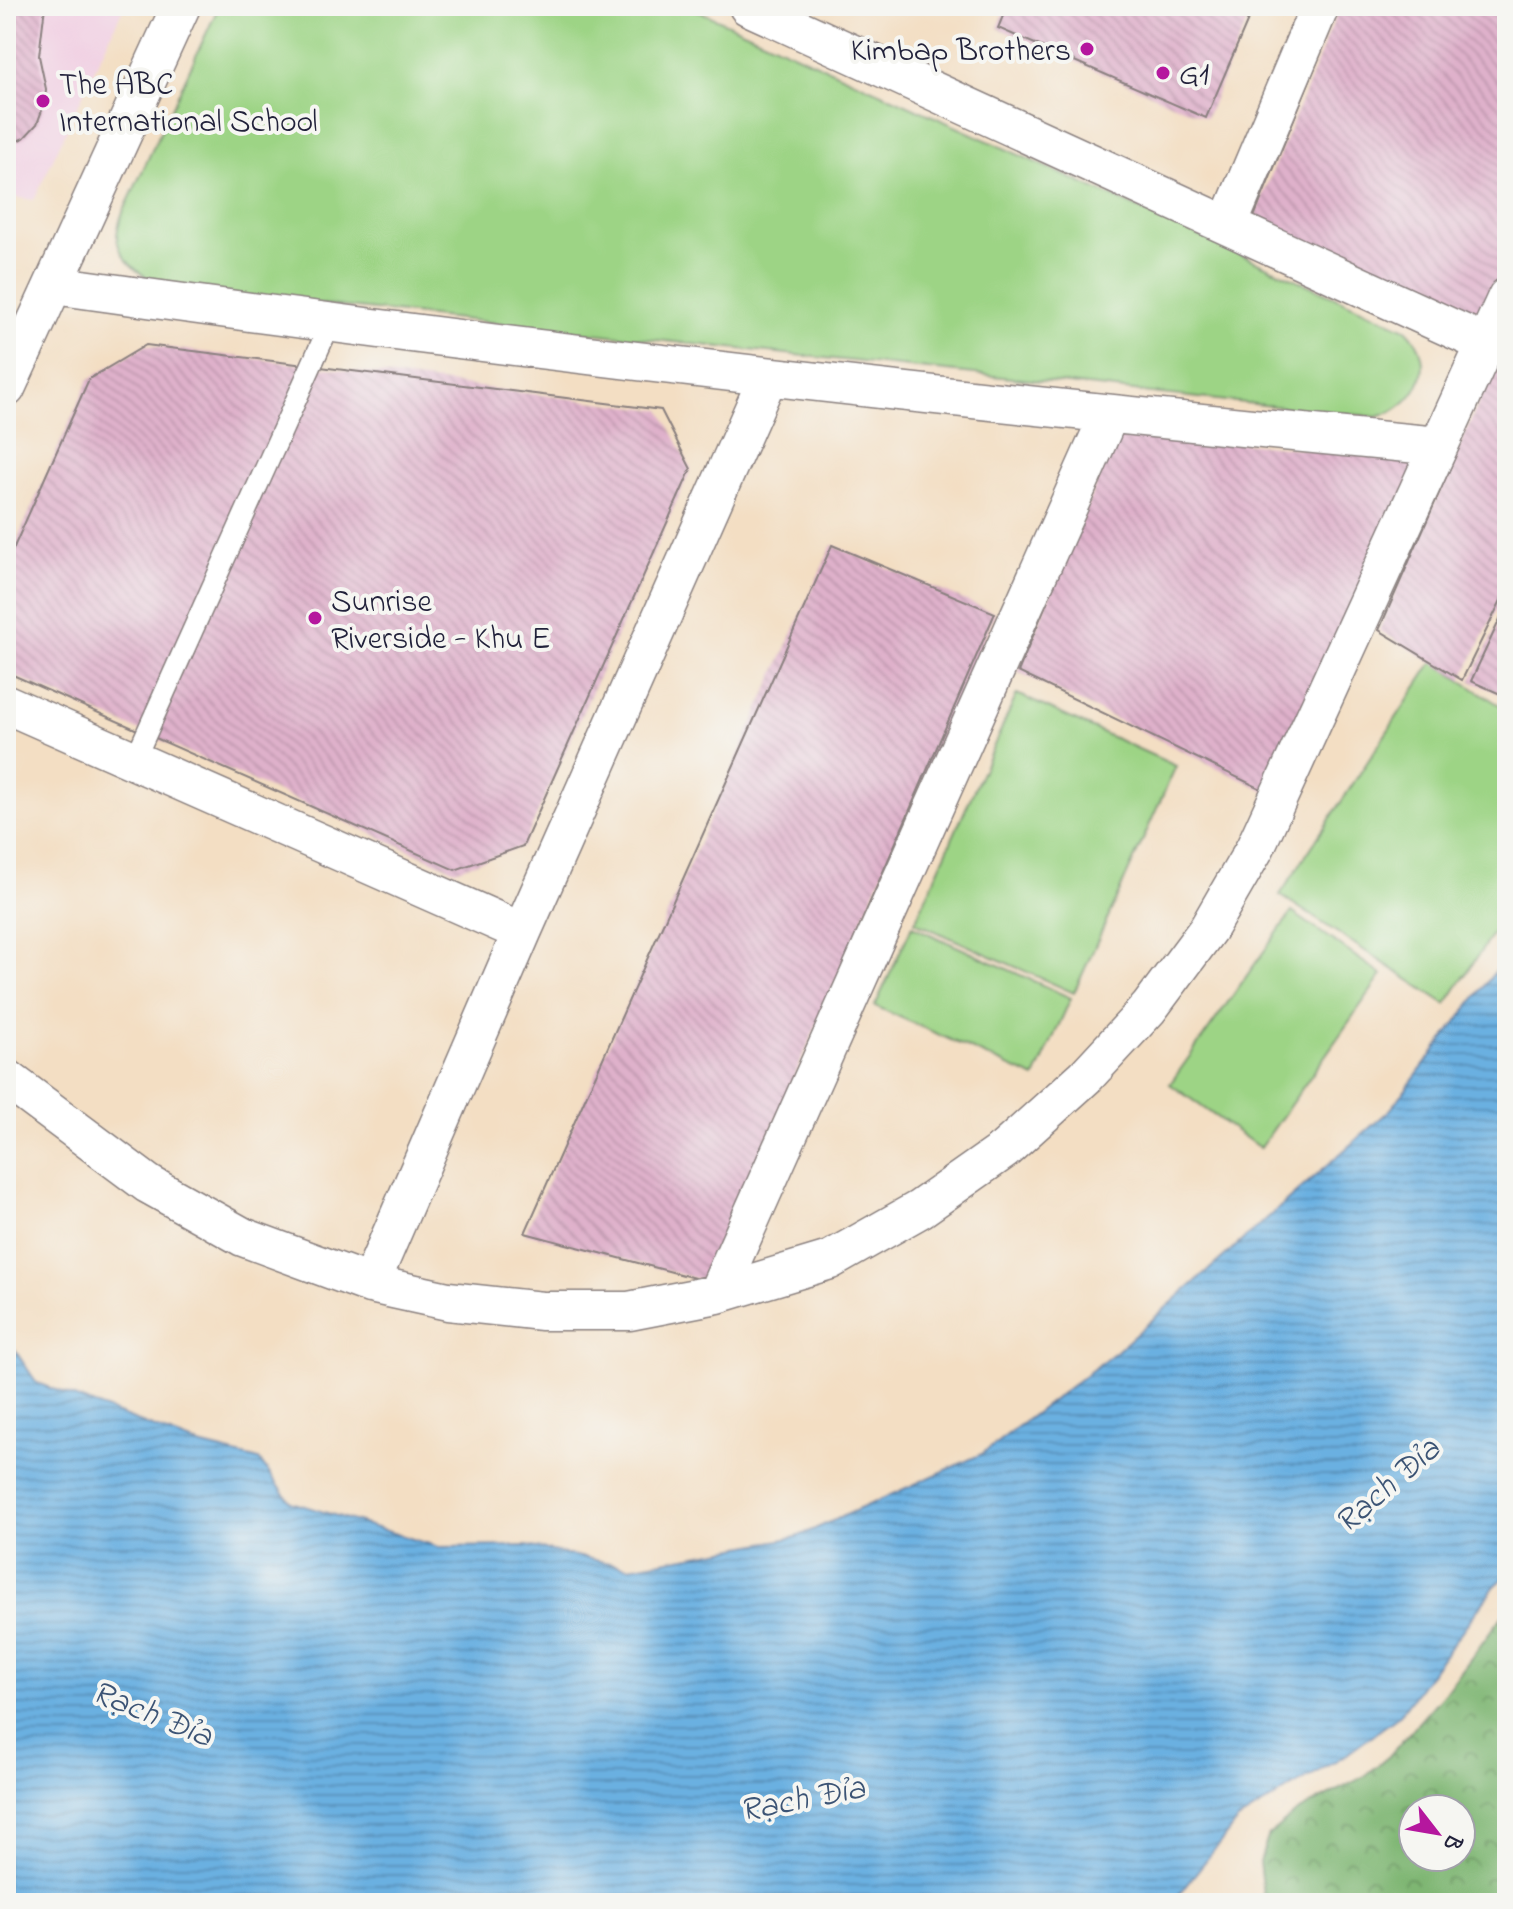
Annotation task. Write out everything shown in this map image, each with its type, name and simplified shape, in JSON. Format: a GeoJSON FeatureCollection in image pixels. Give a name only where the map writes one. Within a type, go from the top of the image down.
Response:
{"type":"FeatureCollection","features":[{"type":"Feature","properties":{"kind":"street"},"geometry":{"type":"LineString","coordinates":[[6,388],[181,6]]}},
{"type":"Feature","properties":{"kind":"street"},"geometry":{"type":"LineString","coordinates":[[748,6],[1497,348]]}},
{"type":"Feature","properties":{"kind":"street"},"geometry":{"type":"LineString","coordinates":[[1228,225],[1320,6]]}},
{"type":"Feature","properties":{"kind":"street"},"geometry":{"type":"LineString","coordinates":[[54,285],[330,324],[768,377],[1109,415],[1439,446]]}},
{"type":"Feature","properties":{"kind":"street"},"geometry":{"type":"LineString","coordinates":[[6,1078],[148,1184],[243,1237],[370,1284],[448,1301],[542,1311],[629,1311],[717,1294],[830,1260],[920,1209],[1004,1150],[1086,1076],[1149,1008],[1208,929],[1255,848],[1439,446],[1497,348],[1507,297]]}},
{"type":"Feature","properties":{"kind":"street"},"geometry":{"type":"LineString","coordinates":[[370,1284],[768,377]]}},
{"type":"Feature","properties":{"kind":"street"},"geometry":{"type":"LineString","coordinates":[[717,1294],[1109,415]]}},
{"type":"Feature","properties":{"kind":"street"},"geometry":{"type":"LineString","coordinates":[[6,704],[522,932]]}},
{"type":"Feature","properties":{"kind":"lane"},"geometry":{"type":"LineString","coordinates":[[134,761],[330,324]]}},
{"type":"Feature","properties":{"kind":"shaded area","name":"The ABC International School"},"geometry":{"type":"Polygon","coordinates":[[[6,6],[124,6],[34,200],[6,196],[6,6]]]}},
{"type":"Feature","properties":{"kind":"green space"},"geometry":{"type":"Polygon","coordinates":[[[219,6],[688,6],[1406,329],[1422,355],[1420,381],[1404,403],[1377,417],[169,288],[152,281],[128,262],[119,245],[117,231],[219,6]]]}},
{"type":"Feature","properties":{"kind":"green space"},"geometry":{"type":"Polygon","coordinates":[[[1433,662],[1507,710],[1507,912],[1446,1004],[1280,895],[1433,662]]]}},
{"type":"Feature","properties":{"kind":"green space"},"geometry":{"type":"Polygon","coordinates":[[[1017,694],[1176,766],[1074,993],[915,922],[1017,694]]]}},
{"type":"Feature","properties":{"kind":"green space"},"geometry":{"type":"Polygon","coordinates":[[[1292,912],[1382,975],[1260,1148],[1170,1084],[1292,912]]]}},
{"type":"Feature","properties":{"kind":"green space"},"geometry":{"type":"Polygon","coordinates":[[[912,926],[1071,998],[1035,1078],[875,1006],[912,926]]]}},
{"type":"Feature","properties":{"kind":"green space"},"geometry":{"type":"Polygon","coordinates":[[[1507,1610],[1507,1903],[1356,1903],[1337,1895],[1281,1901],[1263,1894],[1259,1862],[1269,1835],[1297,1812],[1365,1776],[1389,1756],[1447,1690],[1507,1610]]]}},
{"type":"Feature","properties":{"kind":"water","name":"Rạch Đỉa"},"geometry":{"type":"Polygon","coordinates":[[[1507,960],[1507,1575],[1495,1586],[1399,1716],[1347,1754],[1238,1820],[1172,1903],[6,1903],[6,1337],[37,1383],[199,1445],[259,1460],[291,1502],[439,1547],[527,1546],[629,1567],[797,1537],[982,1454],[1117,1351],[1391,1109],[1500,965],[1507,960]]]}},
{"type":"Feature","properties":{"kind":"building"},"geometry":{"type":"Polygon","coordinates":[[[6,6],[45,6],[39,56],[46,89],[37,124],[24,138],[6,146],[6,6]]]}},
{"type":"Feature","properties":{"kind":"building","name":"G1"},"geometry":{"type":"Polygon","coordinates":[[[1007,6],[1254,6],[1206,118],[998,28],[1007,6]]]}},
{"type":"Feature","properties":{"kind":"building"},"geometry":{"type":"Polygon","coordinates":[[[1340,6],[1507,6],[1507,294],[1486,344],[1254,217],[1340,6]]]}},
{"type":"Feature","properties":{"kind":"building","name":"Sunrise Riverside - Khu E"},"geometry":{"type":"Polygon","coordinates":[[[146,345],[661,410],[691,469],[523,846],[455,870],[6,672],[6,565],[89,379],[146,345]]]}},
{"type":"Feature","properties":{"kind":"building"},"geometry":{"type":"Polygon","coordinates":[[[1494,368],[1507,373],[1507,588],[1462,680],[1379,630],[1494,368]]]}},
{"type":"Feature","properties":{"kind":"building"},"geometry":{"type":"Polygon","coordinates":[[[1118,431],[1432,461],[1278,797],[1018,672],[1118,431]]]}},
{"type":"Feature","properties":{"kind":"building"},"geometry":{"type":"Polygon","coordinates":[[[832,545],[995,613],[706,1281],[525,1233],[832,545]]]}},
{"type":"Feature","properties":{"kind":"building"},"geometry":{"type":"Polygon","coordinates":[[[1507,604],[1507,697],[1471,681],[1507,604]]]}},
{"type":"Feature","properties":{"kind":"place","name":"Kimbap Brothers"},"geometry":{"type":"Point","coordinates":[1087,49]}},
{"type":"Feature","properties":{"kind":"place","name":"G1"},"geometry":{"type":"Point","coordinates":[1163,73]}},
{"type":"Feature","properties":{"kind":"place","name":"The ABC International School"},"geometry":{"type":"Point","coordinates":[43,101]}},
{"type":"Feature","properties":{"kind":"place","name":"Sunrise Riverside - Khu E"},"geometry":{"type":"Point","coordinates":[315,618]}}]}
